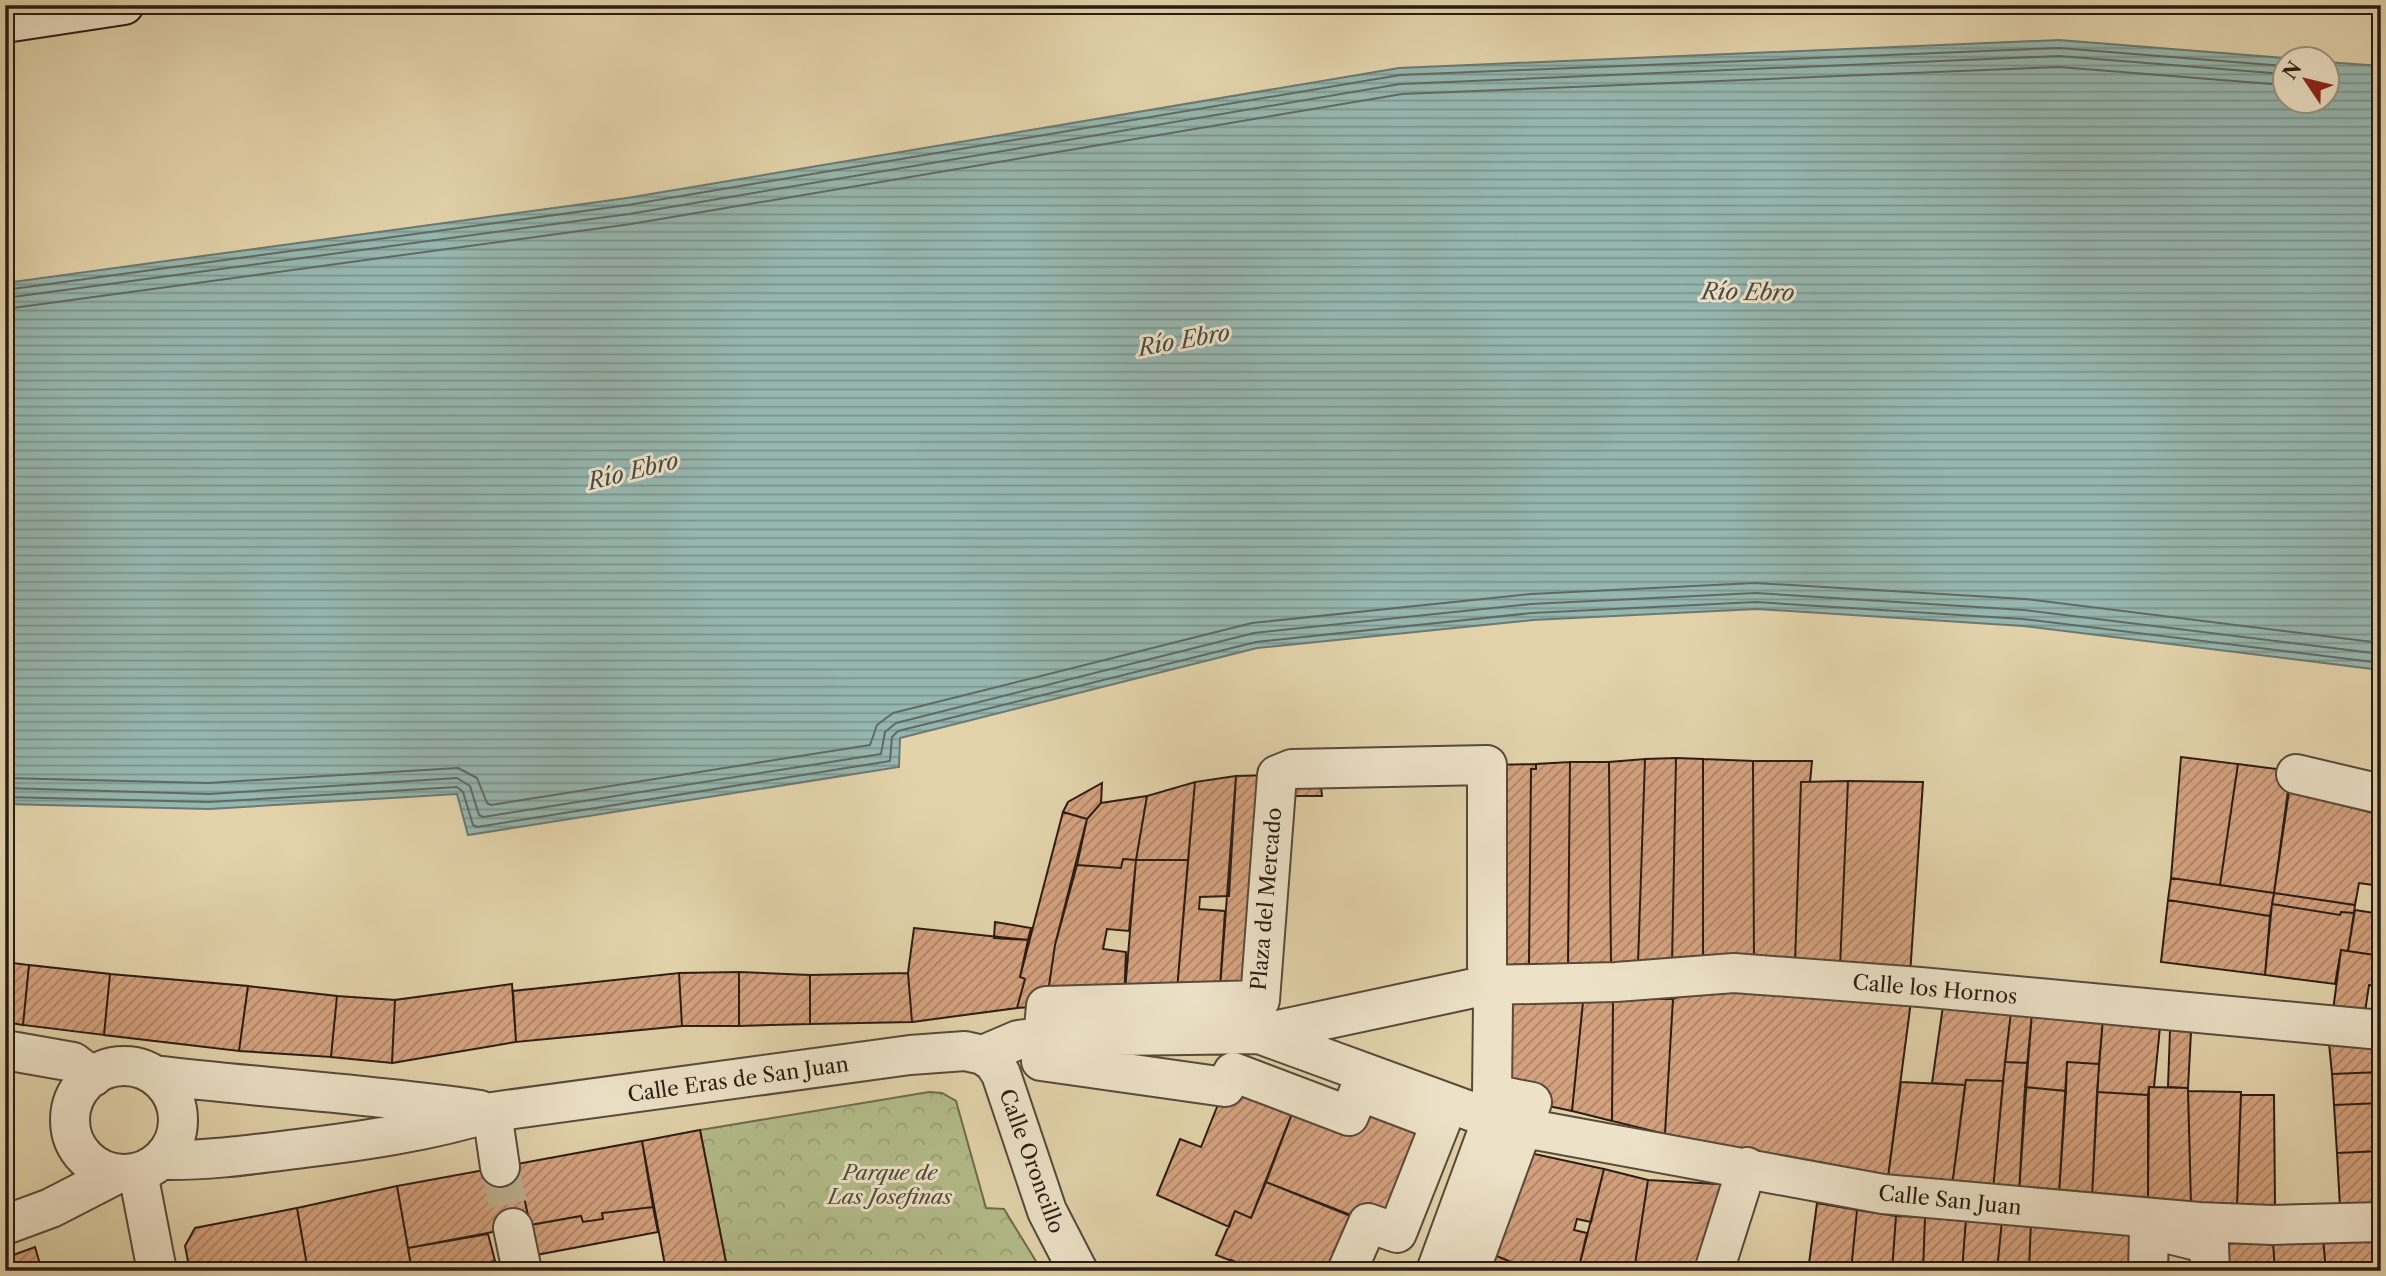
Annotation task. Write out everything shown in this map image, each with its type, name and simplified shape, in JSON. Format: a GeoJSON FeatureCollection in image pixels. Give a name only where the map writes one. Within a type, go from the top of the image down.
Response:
{"type":"FeatureCollection","features":[{"type":"Feature","properties":{"kind":"street"},"geometry":{"type":"LineString","coordinates":[[5,23],[124,5]]}},
{"type":"Feature","properties":{"kind":"street","name":"Plaza del Mercado"},"geometry":{"type":"LineString","coordinates":[[1043,1037],[1046,1006],[1260,1000],[1277,775],[1292,769],[1487,765],[1488,985],[1493,1004],[1492,1094],[1532,1102],[1508,1123],[1470,1271]]}},
{"type":"Feature","properties":{"kind":"street"},"geometry":{"type":"LineString","coordinates":[[2296,774],[2381,794]]}},
{"type":"Feature","properties":{"kind":"street","name":"Calle los Hornos"},"geometry":{"type":"LineString","coordinates":[[1259,1034],[1488,985],[1616,982],[1734,973],[1920,986],[2381,1030]]}},
{"type":"Feature","properties":{"kind":"street"},"geometry":{"type":"LineString","coordinates":[[984,1055],[1018,1040],[1043,1037],[1259,1034]]}},
{"type":"Feature","properties":{"kind":"street","name":"Calle San Juan"},"geometry":{"type":"LineString","coordinates":[[1259,1034],[1508,1123],[1883,1194],[2199,1222],[2273,1225],[2381,1222]]}},
{"type":"Feature","properties":{"kind":"street"},"geometry":{"type":"LineString","coordinates":[[1043,1037],[1041,1061],[1225,1087],[1233,1072],[1349,1116],[1359,1091],[1441,1122],[1397,1233],[1368,1223],[1347,1271]]}},
{"type":"Feature","properties":{"kind":"street"},"geometry":{"type":"LineString","coordinates":[[5,1050],[73,1062],[93,1077]]}},
{"type":"Feature","properties":{"kind":"street","name":"Calle Eras de San Juan"},"geometry":{"type":"LineString","coordinates":[[5,1225],[139,1169],[382,1138],[441,1128],[492,1112],[910,1055],[965,1051],[984,1055]]}},
{"type":"Feature","properties":{"kind":"street","name":"Calle Oroncillo"},"geometry":{"type":"LineString","coordinates":[[984,1055],[1001,1074],[1047,1210],[1078,1271]]}},
{"type":"Feature","properties":{"kind":"street"},"geometry":{"type":"LineString","coordinates":[[123,1066],[154,1075],[174,1100],[178,1116],[177,1133],[139,1169],[100,1169],[85,1158],[75,1142],[70,1125],[72,1106],[80,1090],[93,1077],[107,1069],[123,1066]]}},
{"type":"Feature","properties":{"kind":"street","name":"Calle Eras de San Juan"},"geometry":{"type":"LineString","coordinates":[[154,1075],[315,1093],[400,1098],[492,1112]]}},
{"type":"Feature","properties":{"kind":"street"},"geometry":{"type":"LineString","coordinates":[[492,1112],[500,1167]]}},
{"type":"Feature","properties":{"kind":"street"},"geometry":{"type":"LineString","coordinates":[[1436,1271],[1508,1123]]}},
{"type":"Feature","properties":{"kind":"street"},"geometry":{"type":"LineString","coordinates":[[1714,1271],[1747,1167]]}},
{"type":"Feature","properties":{"kind":"street"},"geometry":{"type":"LineString","coordinates":[[139,1169],[158,1271]]}},
{"type":"Feature","properties":{"kind":"street"},"geometry":{"type":"LineString","coordinates":[[513,1228],[522,1271]]}},
{"type":"Feature","properties":{"kind":"street"},"geometry":{"type":"LineString","coordinates":[[2148,1271],[2149,1229],[2209,1244],[2210,1271]]}},
{"type":"Feature","properties":{"kind":"green space","name":"Parque de Las Josefinas"},"geometry":{"type":"Polygon","coordinates":[[[929,1092],[942,1093],[956,1101],[986,1208],[1004,1209],[1042,1271],[756,1271],[754,1264],[727,1268],[700,1130],[929,1092]]]}},
{"type":"Feature","properties":{"kind":"water","name":"Río Ebro"},"geometry":{"type":"Polygon","coordinates":[[[2059,40],[2270,57],[2270,116],[2340,116],[2340,63],[2381,66],[2381,670],[2023,626],[1757,609],[1533,620],[1257,648],[900,738],[899,767],[468,835],[457,794],[209,809],[5,804],[5,283],[627,198],[1399,68],[2059,40]]]}},
{"type":"Feature","properties":{"kind":"building"},"geometry":{"type":"Polygon","coordinates":[[[2181,757],[2238,764],[2220,885],[2171,878],[2181,757]]]}},
{"type":"Feature","properties":{"kind":"building"},"geometry":{"type":"Polygon","coordinates":[[[1676,758],[1703,759],[1703,965],[1672,965],[1676,758]]]}},
{"type":"Feature","properties":{"kind":"building"},"geometry":{"type":"Polygon","coordinates":[[[1676,758],[1672,965],[1638,964],[1645,759],[1676,758]]]}},
{"type":"Feature","properties":{"kind":"building"},"geometry":{"type":"Polygon","coordinates":[[[1645,759],[1638,964],[1611,965],[1609,762],[1645,759]]]}},
{"type":"Feature","properties":{"kind":"building"},"geometry":{"type":"Polygon","coordinates":[[[1703,759],[1753,761],[1754,965],[1703,965],[1703,759]]]}},
{"type":"Feature","properties":{"kind":"building"},"geometry":{"type":"Polygon","coordinates":[[[1753,761],[1812,761],[1810,782],[1801,782],[1795,963],[1754,965],[1753,761]]]}},
{"type":"Feature","properties":{"kind":"building"},"geometry":{"type":"Polygon","coordinates":[[[1570,762],[1568,965],[1529,964],[1531,769],[1536,769],[1536,764],[1570,762]]]}},
{"type":"Feature","properties":{"kind":"building"},"geometry":{"type":"Polygon","coordinates":[[[1570,762],[1609,762],[1611,965],[1568,965],[1570,762]]]}},
{"type":"Feature","properties":{"kind":"building"},"geometry":{"type":"Polygon","coordinates":[[[1536,764],[1536,769],[1531,769],[1529,964],[1487,966],[1487,765],[1536,764]]]}},
{"type":"Feature","properties":{"kind":"building"},"geometry":{"type":"Polygon","coordinates":[[[2238,764],[2292,771],[2274,893],[2220,885],[2238,764]]]}},
{"type":"Feature","properties":{"kind":"building"},"geometry":{"type":"Polygon","coordinates":[[[1319,768],[1322,796],[1294,796],[1292,769],[1319,768]]]}},
{"type":"Feature","properties":{"kind":"building"},"geometry":{"type":"Polygon","coordinates":[[[1277,775],[1260,1000],[1219,1002],[1236,776],[1277,775]]]}},
{"type":"Feature","properties":{"kind":"building"},"geometry":{"type":"Polygon","coordinates":[[[1236,776],[1229,896],[1200,897],[1199,909],[1225,911],[1219,1002],[1176,1002],[1195,782],[1236,776]]]}},
{"type":"Feature","properties":{"kind":"building"},"geometry":{"type":"Polygon","coordinates":[[[1848,781],[1923,782],[1910,975],[1840,968],[1848,781]]]}},
{"type":"Feature","properties":{"kind":"building"},"geometry":{"type":"Polygon","coordinates":[[[1848,781],[1840,968],[1795,963],[1801,782],[1848,781]]]}},
{"type":"Feature","properties":{"kind":"building"},"geometry":{"type":"Polygon","coordinates":[[[1195,782],[1188,860],[1136,860],[1147,796],[1195,782]]]}},
{"type":"Feature","properties":{"kind":"building"},"geometry":{"type":"Polygon","coordinates":[[[1102,783],[1101,803],[1087,819],[1063,812],[1068,802],[1102,783]]]}},
{"type":"Feature","properties":{"kind":"building"},"geometry":{"type":"Polygon","coordinates":[[[2288,791],[2381,815],[2381,886],[2359,883],[2355,905],[2274,893],[2288,791]]]}},
{"type":"Feature","properties":{"kind":"building"},"geometry":{"type":"Polygon","coordinates":[[[1147,796],[1136,860],[1123,859],[1121,868],[1077,865],[1087,819],[1101,803],[1147,796]]]}},
{"type":"Feature","properties":{"kind":"building"},"geometry":{"type":"Polygon","coordinates":[[[1063,812],[1087,819],[1055,945],[1046,1006],[1017,1008],[1025,979],[1020,977],[1063,812]]]}},
{"type":"Feature","properties":{"kind":"building"},"geometry":{"type":"Polygon","coordinates":[[[1123,859],[1136,860],[1129,931],[1107,929],[1103,949],[1126,952],[1124,1003],[1046,1006],[1055,945],[1077,865],[1121,868],[1123,859]]]}},
{"type":"Feature","properties":{"kind":"building"},"geometry":{"type":"Polygon","coordinates":[[[1136,860],[1188,860],[1176,1002],[1124,1003],[1136,860]]]}},
{"type":"Feature","properties":{"kind":"building"},"geometry":{"type":"Polygon","coordinates":[[[2171,878],[2274,893],[2270,916],[2168,900],[2171,878]]]}},
{"type":"Feature","properties":{"kind":"building"},"geometry":{"type":"Polygon","coordinates":[[[2274,893],[2355,905],[2354,913],[2341,912],[2340,915],[2272,904],[2274,893]]]}},
{"type":"Feature","properties":{"kind":"building"},"geometry":{"type":"Polygon","coordinates":[[[2168,900],[2270,916],[2265,975],[2161,962],[2168,900]]]}},
{"type":"Feature","properties":{"kind":"building"},"geometry":{"type":"Polygon","coordinates":[[[2272,904],[2340,915],[2341,912],[2354,913],[2348,951],[2341,950],[2335,984],[2265,975],[2272,904]]]}},
{"type":"Feature","properties":{"kind":"building"},"geometry":{"type":"Polygon","coordinates":[[[2355,910],[2381,914],[2381,956],[2348,951],[2355,910]]]}},
{"type":"Feature","properties":{"kind":"building"},"geometry":{"type":"Polygon","coordinates":[[[995,922],[1031,928],[1028,940],[994,938],[995,922]]]}},
{"type":"Feature","properties":{"kind":"building"},"geometry":{"type":"Polygon","coordinates":[[[914,928],[1028,940],[1020,977],[1025,979],[1017,1008],[912,1022],[908,973],[914,928]]]}},
{"type":"Feature","properties":{"kind":"building"},"geometry":{"type":"Polygon","coordinates":[[[2341,950],[2381,956],[2381,986],[2369,985],[2364,1019],[2332,1018],[2341,950]]]}},
{"type":"Feature","properties":{"kind":"building"},"geometry":{"type":"Polygon","coordinates":[[[5,962],[29,965],[23,1025],[5,1022],[5,962]]]}},
{"type":"Feature","properties":{"kind":"building"},"geometry":{"type":"Polygon","coordinates":[[[29,965],[110,974],[104,1035],[23,1025],[29,965]]]}},
{"type":"Feature","properties":{"kind":"building"},"geometry":{"type":"Polygon","coordinates":[[[739,972],[810,975],[810,1024],[739,1026],[739,972]]]}},
{"type":"Feature","properties":{"kind":"building"},"geometry":{"type":"Polygon","coordinates":[[[739,972],[739,1026],[682,1026],[679,973],[739,972]]]}},
{"type":"Feature","properties":{"kind":"building"},"geometry":{"type":"Polygon","coordinates":[[[679,973],[682,1026],[516,1042],[513,991],[679,973]]]}},
{"type":"Feature","properties":{"kind":"building"},"geometry":{"type":"Polygon","coordinates":[[[908,973],[912,1022],[810,1024],[810,975],[908,973]]]}},
{"type":"Feature","properties":{"kind":"building"},"geometry":{"type":"Polygon","coordinates":[[[110,974],[248,986],[239,1051],[104,1035],[110,974]]]}},
{"type":"Feature","properties":{"kind":"building"},"geometry":{"type":"Polygon","coordinates":[[[512,984],[516,1042],[392,1063],[395,1000],[512,984]]]}},
{"type":"Feature","properties":{"kind":"building"},"geometry":{"type":"Polygon","coordinates":[[[248,986],[337,996],[331,1057],[239,1051],[248,986]]]}},
{"type":"Feature","properties":{"kind":"building"},"geometry":{"type":"Polygon","coordinates":[[[1704,987],[1911,1001],[1888,1177],[1665,1134],[1673,999],[1704,987]]]}},
{"type":"Feature","properties":{"kind":"building"},"geometry":{"type":"Polygon","coordinates":[[[337,996],[395,1000],[392,1063],[331,1057],[337,996]]]}},
{"type":"Feature","properties":{"kind":"building"},"geometry":{"type":"Polygon","coordinates":[[[1613,999],[1673,999],[1665,1134],[1612,1121],[1613,999]]]}},
{"type":"Feature","properties":{"kind":"building"},"geometry":{"type":"Polygon","coordinates":[[[1613,999],[1612,1121],[1572,1111],[1583,1002],[1613,999]]]}},
{"type":"Feature","properties":{"kind":"building"},"geometry":{"type":"Polygon","coordinates":[[[1583,1002],[1572,1111],[1492,1094],[1493,1004],[1583,1002]]]}},
{"type":"Feature","properties":{"kind":"building"},"geometry":{"type":"Polygon","coordinates":[[[1943,1006],[2011,1012],[2003,1081],[1966,1080],[1965,1085],[1932,1083],[1943,1006]]]}},
{"type":"Feature","properties":{"kind":"building"},"geometry":{"type":"Polygon","coordinates":[[[2011,1012],[2032,1013],[2028,1063],[2005,1062],[2011,1012]]]}},
{"type":"Feature","properties":{"kind":"building"},"geometry":{"type":"Polygon","coordinates":[[[2032,1013],[2103,1018],[2099,1064],[2067,1062],[2066,1091],[2025,1087],[2032,1013]]]}},
{"type":"Feature","properties":{"kind":"building"},"geometry":{"type":"Polygon","coordinates":[[[2103,1018],[2160,1027],[2154,1087],[2149,1087],[2148,1095],[2097,1092],[2103,1018]]]}},
{"type":"Feature","properties":{"kind":"building"},"geometry":{"type":"Polygon","coordinates":[[[2170,1030],[2191,1032],[2188,1088],[2168,1087],[2170,1030]]]}},
{"type":"Feature","properties":{"kind":"building"},"geometry":{"type":"Polygon","coordinates":[[[2381,1042],[2381,1072],[2332,1074],[2329,1043],[2381,1042]]]}},
{"type":"Feature","properties":{"kind":"building"},"geometry":{"type":"Polygon","coordinates":[[[2005,1062],[2028,1063],[2019,1193],[1993,1190],[2005,1062]]]}},
{"type":"Feature","properties":{"kind":"building"},"geometry":{"type":"Polygon","coordinates":[[[2067,1062],[2099,1064],[2092,1197],[2059,1194],[2067,1062]]]}},
{"type":"Feature","properties":{"kind":"building"},"geometry":{"type":"Polygon","coordinates":[[[2381,1072],[2381,1103],[2334,1105],[2332,1074],[2381,1072]]]}},
{"type":"Feature","properties":{"kind":"building"},"geometry":{"type":"Polygon","coordinates":[[[1966,1080],[2003,1081],[1993,1190],[1952,1186],[1966,1080]]]}},
{"type":"Feature","properties":{"kind":"building"},"geometry":{"type":"Polygon","coordinates":[[[1901,1082],[1965,1085],[1952,1186],[1888,1177],[1901,1082]]]}},
{"type":"Feature","properties":{"kind":"building"},"geometry":{"type":"Polygon","coordinates":[[[1225,1087],[1298,1098],[1251,1218],[1235,1211],[1229,1227],[1157,1195],[1180,1139],[1201,1147],[1225,1087]]]}},
{"type":"Feature","properties":{"kind":"building"},"geometry":{"type":"Polygon","coordinates":[[[2025,1087],[2066,1091],[2059,1194],[2019,1193],[2025,1087]]]}},
{"type":"Feature","properties":{"kind":"building"},"geometry":{"type":"Polygon","coordinates":[[[2149,1087],[2188,1088],[2191,1205],[2148,1202],[2149,1087]]]}},
{"type":"Feature","properties":{"kind":"building"},"geometry":{"type":"Polygon","coordinates":[[[2188,1091],[2241,1092],[2237,1206],[2191,1205],[2188,1091]]]}},
{"type":"Feature","properties":{"kind":"building"},"geometry":{"type":"Polygon","coordinates":[[[2097,1092],[2148,1095],[2148,1202],[2092,1197],[2097,1092]]]}},
{"type":"Feature","properties":{"kind":"building"},"geometry":{"type":"Polygon","coordinates":[[[2241,1095],[2274,1095],[2275,1206],[2237,1206],[2241,1095]]]}},
{"type":"Feature","properties":{"kind":"building"},"geometry":{"type":"Polygon","coordinates":[[[1298,1098],[1441,1122],[1397,1233],[1266,1182],[1298,1098]]]}},
{"type":"Feature","properties":{"kind":"building"},"geometry":{"type":"Polygon","coordinates":[[[2381,1103],[2381,1151],[2337,1153],[2334,1105],[2381,1103]]]}},
{"type":"Feature","properties":{"kind":"building"},"geometry":{"type":"Polygon","coordinates":[[[700,1130],[726,1262],[666,1271],[642,1141],[700,1130]]]}},
{"type":"Feature","properties":{"kind":"building"},"geometry":{"type":"Polygon","coordinates":[[[642,1141],[653,1207],[602,1213],[603,1219],[583,1222],[581,1216],[530,1225],[517,1164],[642,1141]]]}},
{"type":"Feature","properties":{"kind":"building"},"geometry":{"type":"Polygon","coordinates":[[[1516,1150],[1604,1169],[1591,1222],[1577,1219],[1574,1230],[1587,1233],[1578,1271],[1534,1271],[1479,1249],[1516,1150]]]}},
{"type":"Feature","properties":{"kind":"building"},"geometry":{"type":"Polygon","coordinates":[[[2381,1151],[2381,1207],[2340,1207],[2337,1153],[2381,1151]]]}},
{"type":"Feature","properties":{"kind":"building"},"geometry":{"type":"Polygon","coordinates":[[[517,1164],[530,1225],[408,1248],[397,1186],[517,1164]]]}},
{"type":"Feature","properties":{"kind":"building"},"geometry":{"type":"Polygon","coordinates":[[[1604,1169],[1648,1180],[1634,1271],[1578,1271],[1604,1169]]]}},
{"type":"Feature","properties":{"kind":"building"},"geometry":{"type":"Polygon","coordinates":[[[1648,1180],[1734,1185],[1706,1271],[1634,1271],[1648,1180]]]}},
{"type":"Feature","properties":{"kind":"building"},"geometry":{"type":"Polygon","coordinates":[[[1266,1182],[1368,1223],[1347,1271],[1258,1271],[1216,1255],[1235,1211],[1251,1218],[1266,1182]]]}},
{"type":"Feature","properties":{"kind":"building"},"geometry":{"type":"Polygon","coordinates":[[[397,1186],[412,1271],[369,1268],[308,1271],[297,1208],[397,1186]]]}},
{"type":"Feature","properties":{"kind":"building"},"geometry":{"type":"Polygon","coordinates":[[[1817,1203],[1857,1210],[1851,1271],[1808,1271],[1817,1203]]]}},
{"type":"Feature","properties":{"kind":"building"},"geometry":{"type":"Polygon","coordinates":[[[653,1207],[658,1232],[536,1255],[530,1225],[581,1216],[583,1222],[603,1219],[602,1213],[653,1207]]]}},
{"type":"Feature","properties":{"kind":"building"},"geometry":{"type":"Polygon","coordinates":[[[297,1208],[308,1271],[190,1271],[185,1246],[195,1228],[297,1208]]]}},
{"type":"Feature","properties":{"kind":"building"},"geometry":{"type":"Polygon","coordinates":[[[1857,1210],[1896,1216],[1892,1271],[1851,1271],[1857,1210]]]}},
{"type":"Feature","properties":{"kind":"building"},"geometry":{"type":"Polygon","coordinates":[[[1896,1216],[1925,1217],[1923,1271],[1892,1271],[1896,1216]]]}},
{"type":"Feature","properties":{"kind":"building"},"geometry":{"type":"Polygon","coordinates":[[[1925,1217],[1966,1219],[1962,1271],[1923,1271],[1925,1217]]]}},
{"type":"Feature","properties":{"kind":"building"},"geometry":{"type":"Polygon","coordinates":[[[1966,1219],[2002,1220],[1997,1271],[1962,1271],[1966,1219]]]}},
{"type":"Feature","properties":{"kind":"building"},"geometry":{"type":"Polygon","coordinates":[[[2002,1220],[2031,1221],[2029,1271],[1997,1271],[2002,1220]]]}},
{"type":"Feature","properties":{"kind":"building"},"geometry":{"type":"Polygon","coordinates":[[[2031,1221],[2149,1229],[2148,1271],[2029,1271],[2031,1221]]]}},
{"type":"Feature","properties":{"kind":"building"},"geometry":{"type":"Polygon","coordinates":[[[488,1234],[495,1261],[443,1271],[412,1271],[408,1248],[488,1234]]]}},
{"type":"Feature","properties":{"kind":"building"},"geometry":{"type":"Polygon","coordinates":[[[2381,1237],[2381,1271],[2326,1271],[2323,1238],[2381,1237]]]}},
{"type":"Feature","properties":{"kind":"building"},"geometry":{"type":"Polygon","coordinates":[[[2323,1238],[2326,1271],[2275,1271],[2273,1242],[2323,1238]]]}},
{"type":"Feature","properties":{"kind":"building"},"geometry":{"type":"Polygon","coordinates":[[[2273,1242],[2275,1271],[2210,1271],[2209,1244],[2273,1242]]]}},
{"type":"Feature","properties":{"kind":"building"},"geometry":{"type":"Polygon","coordinates":[[[35,1247],[42,1271],[5,1271],[5,1258],[35,1247]]]}},
{"type":"Feature","properties":{"kind":"building"},"geometry":{"type":"Polygon","coordinates":[[[1479,1249],[1534,1271],[1470,1271],[1479,1249]]]}},
{"type":"Feature","properties":{"kind":"building"},"geometry":{"type":"Polygon","coordinates":[[[1231,1260],[1258,1271],[1227,1271],[1231,1260]]]}},
{"type":"Feature","properties":{"kind":"building"},"geometry":{"type":"Polygon","coordinates":[[[495,1261],[497,1271],[443,1271],[495,1261]]]}},
{"type":"Feature","properties":{"kind":"building"},"geometry":{"type":"Polygon","coordinates":[[[755,1264],[756,1271],[712,1271],[727,1268],[755,1264]]]}},
{"type":"Feature","properties":{"kind":"tunnel"},"geometry":{"type":"LineString","coordinates":[[500,1167],[513,1228]]}}]}
